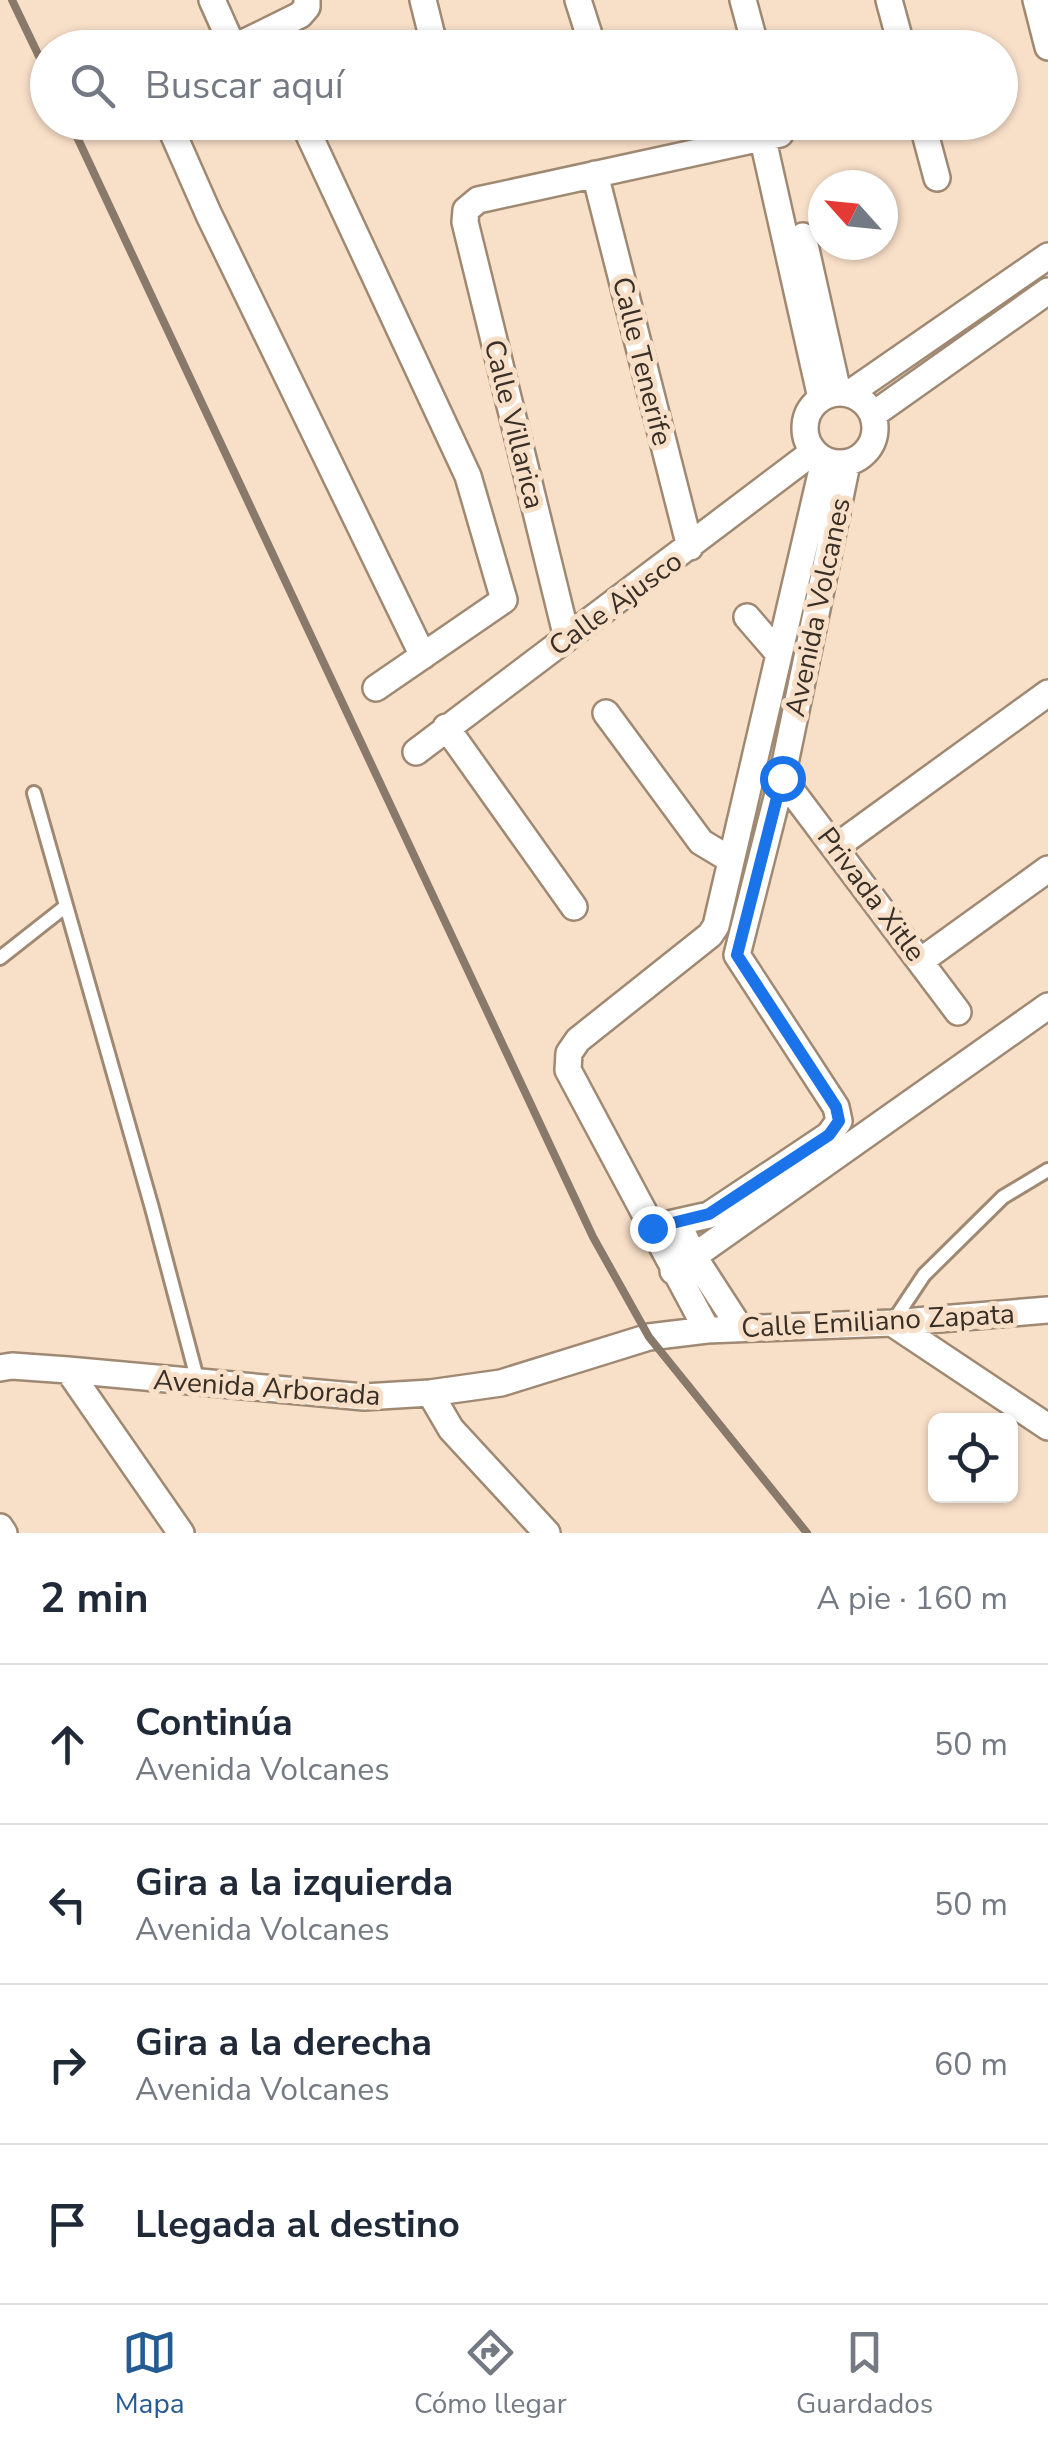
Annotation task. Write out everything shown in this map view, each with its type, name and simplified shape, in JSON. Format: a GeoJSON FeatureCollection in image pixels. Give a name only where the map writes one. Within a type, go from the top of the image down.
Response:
{"type":"FeatureCollection","features":[{"type":"Feature","properties":{"kind":"street"},"geometry":{"type":"LineString","coordinates":[[212,0],[225,30]]}},
{"type":"Feature","properties":{"kind":"street"},"geometry":{"type":"LineString","coordinates":[[281,30],[300,15],[306,0]]}},
{"type":"Feature","properties":{"kind":"street"},"geometry":{"type":"LineString","coordinates":[[423,0],[430,30]]}},
{"type":"Feature","properties":{"kind":"street"},"geometry":{"type":"LineString","coordinates":[[578,0],[588,30]]}},
{"type":"Feature","properties":{"kind":"street"},"geometry":{"type":"LineString","coordinates":[[727,0],[734,30]]}},
{"type":"Feature","properties":{"kind":"street"},"geometry":{"type":"LineString","coordinates":[[744,0],[752,30]]}},
{"type":"Feature","properties":{"kind":"street"},"geometry":{"type":"LineString","coordinates":[[889,0],[897,30]]}},
{"type":"Feature","properties":{"kind":"street"},"geometry":{"type":"LineString","coordinates":[[1036,0],[1048,48]]}},
{"type":"Feature","properties":{"kind":"street"},"geometry":{"type":"LineString","coordinates":[[176,140],[422,656]]}},
{"type":"Feature","properties":{"kind":"street"},"geometry":{"type":"LineString","coordinates":[[311,140],[468,476],[504,600],[376,688]]}},
{"type":"Feature","properties":{"kind":"street"},"geometry":{"type":"LineString","coordinates":[[595,174],[727,140]]}},
{"type":"Feature","properties":{"kind":"street"},"geometry":{"type":"LineString","coordinates":[[773,140],[836,394]]}},
{"type":"Feature","properties":{"kind":"street"},"geometry":{"type":"LineString","coordinates":[[927,140],[937,178]]}},
{"type":"Feature","properties":{"kind":"street","name":"Calle Villarica"},"geometry":{"type":"LineString","coordinates":[[568,638],[465,222],[466,210],[478,200],[595,174]]}},
{"type":"Feature","properties":{"kind":"street","name":"Calle Tenerife"},"geometry":{"type":"LineString","coordinates":[[595,174],[690,548]]}},
{"type":"Feature","properties":{"kind":"street"},"geometry":{"type":"LineString","coordinates":[[836,394],[864,401],[874,414],[876,436],[866,454],[828,459],[805,434],[808,414],[836,394],[1048,256]]}},
{"type":"Feature","properties":{"kind":"street"},"geometry":{"type":"LineString","coordinates":[[874,414],[1043,305]]}},
{"type":"Feature","properties":{"kind":"street","name":"Calle Ajusco"},"geometry":{"type":"LineString","coordinates":[[416,752],[690,548],[828,459]]}},
{"type":"Feature","properties":{"kind":"street","name":"Avenida Volcanes"},"geometry":{"type":"LineString","coordinates":[[740,1328],[652,1228],[568,1070],[569,1054],[578,1040],[710,935],[716,926],[828,459]]}},
{"type":"Feature","properties":{"kind":"street","name":"Avenida Volcanes"},"geometry":{"type":"LineString","coordinates":[[652,1228],[709,1214],[829,1135],[839,1121],[836,1107],[737,955],[782,778],[828,459]]}},
{"type":"Feature","properties":{"kind":"street"},"geometry":{"type":"LineString","coordinates":[[747,616],[779,654]]}},
{"type":"Feature","properties":{"kind":"street"},"geometry":{"type":"LineString","coordinates":[[837,846],[1048,693]]}},
{"type":"Feature","properties":{"kind":"street"},"geometry":{"type":"LineString","coordinates":[[606,712],[701,842],[732,860]]}},
{"type":"Feature","properties":{"kind":"street"},"geometry":{"type":"LineString","coordinates":[[446,727],[574,907]]}},
{"type":"Feature","properties":{"kind":"street","name":"Privada Xitle"},"geometry":{"type":"LineString","coordinates":[[782,778],[837,846],[958,1012]]}},
{"type":"Feature","properties":{"kind":"street"},"geometry":{"type":"LineString","coordinates":[[922,960],[1048,869]]}},
{"type":"Feature","properties":{"kind":"street"},"geometry":{"type":"LineString","coordinates":[[684,1264],[1048,1006]]}},
{"type":"Feature","properties":{"kind":"street","name":"Avenida Volcanes"},"geometry":{"type":"LineString","coordinates":[[678,1223],[684,1264],[707,1330]]}},
{"type":"Feature","properties":{"kind":"street","name":"Calle Emiliano Zapata"},"geometry":{"type":"LineString","coordinates":[[707,1330],[892,1323],[1048,1310]]}},
{"type":"Feature","properties":{"kind":"street"},"geometry":{"type":"LineString","coordinates":[[892,1323],[1048,1428]]}},
{"type":"Feature","properties":{"kind":"street","name":"Avenida Arborada"},"geometry":{"type":"LineString","coordinates":[[0,1368],[68,1370],[364,1398],[501,1383],[649,1337],[707,1330]]}},
{"type":"Feature","properties":{"kind":"street"},"geometry":{"type":"LineString","coordinates":[[68,1370],[181,1533]]}},
{"type":"Feature","properties":{"kind":"street"},"geometry":{"type":"LineString","coordinates":[[430,1393],[452,1429],[547,1533]]}},
{"type":"Feature","properties":{"kind":"lane"},"geometry":{"type":"LineString","coordinates":[[34,793],[198,1384]]}},
{"type":"Feature","properties":{"kind":"lane"},"geometry":{"type":"LineString","coordinates":[[0,958],[66,906]]}},
{"type":"Feature","properties":{"kind":"lane"},"geometry":{"type":"LineString","coordinates":[[892,1323],[924,1275],[1003,1198],[1048,1170]]}},
{"type":"Feature","properties":{"kind":"railway"},"geometry":{"type":"LineString","coordinates":[[12,0],[30,38]]}},
{"type":"Feature","properties":{"kind":"railway"},"geometry":{"type":"LineString","coordinates":[[78,140],[593,1237],[649,1337],[807,1533]]}},
{"type":"Feature","properties":{"kind":"route"},"geometry":{"type":"LineString","coordinates":[[652,1228],[709,1214],[829,1135],[839,1121],[836,1107],[737,955],[782,778]]}}]}
